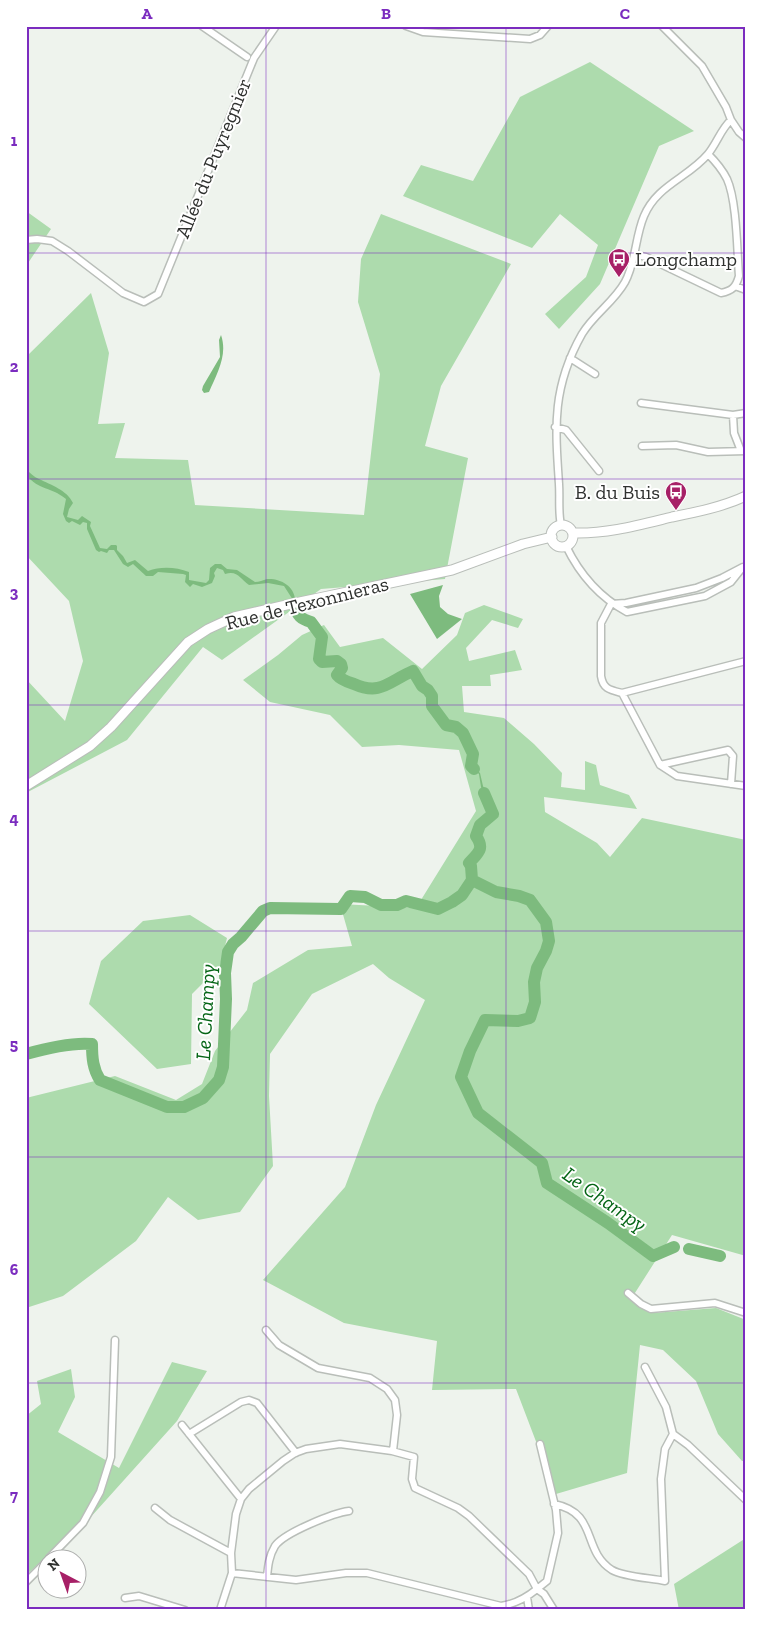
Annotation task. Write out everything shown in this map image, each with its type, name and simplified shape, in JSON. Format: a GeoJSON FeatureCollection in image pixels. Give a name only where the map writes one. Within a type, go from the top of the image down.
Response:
{"type":"FeatureCollection","features":[{"type":"Feature","properties":{"kind":"main road"},"geometry":{"type":"LineString","coordinates":[[573,533],[592,534],[619,529],[712,508],[734,502],[746,496]]}},
{"type":"Feature","properties":{"kind":"main road"},"geometry":{"type":"LineString","coordinates":[[561,525],[569,527],[573,533],[572,541],[566,546],[556,545],[552,537],[554,529],[561,525]]}},
{"type":"Feature","properties":{"kind":"main road","name":"Rue de Texonnieras"},"geometry":{"type":"LineString","coordinates":[[26,786],[90,746],[111,727],[188,642],[208,628],[234,617],[295,602],[452,570],[523,544],[552,537]]}},
{"type":"Feature","properties":{"kind":"street"},"geometry":{"type":"LineString","coordinates":[[202,26],[247,57]]}},
{"type":"Feature","properties":{"kind":"street","name":"Allée du Puyregnier"},"geometry":{"type":"LineString","coordinates":[[26,240],[52,241],[68,251],[123,294],[144,302],[158,294],[254,58],[276,26]]}},
{"type":"Feature","properties":{"kind":"street"},"geometry":{"type":"LineString","coordinates":[[406,26],[423,32],[530,39],[540,35],[548,26]]}},
{"type":"Feature","properties":{"kind":"street"},"geometry":{"type":"LineString","coordinates":[[662,26],[702,66],[726,107],[731,120],[739,132],[746,138]]}},
{"type":"Feature","properties":{"kind":"street"},"geometry":{"type":"LineString","coordinates":[[561,525],[556,427],[559,392],[570,358],[583,332],[618,293],[626,280],[644,216],[651,204],[669,184],[688,172],[708,154],[725,125],[731,120]]}},
{"type":"Feature","properties":{"kind":"street"},"geometry":{"type":"LineString","coordinates":[[634,254],[646,257],[721,293],[728,292],[735,286],[738,276],[732,196],[723,171],[708,154]]}},
{"type":"Feature","properties":{"kind":"street"},"geometry":{"type":"LineString","coordinates":[[735,286],[746,290]]}},
{"type":"Feature","properties":{"kind":"street"},"geometry":{"type":"LineString","coordinates":[[570,358],[595,374]]}},
{"type":"Feature","properties":{"kind":"street"},"geometry":{"type":"LineString","coordinates":[[641,403],[733,415],[746,413]]}},
{"type":"Feature","properties":{"kind":"street"},"geometry":{"type":"LineString","coordinates":[[642,446],[676,445],[708,452],[743,451],[734,433],[733,415]]}},
{"type":"Feature","properties":{"kind":"street"},"geometry":{"type":"LineString","coordinates":[[556,427],[566,430],[599,470]]}},
{"type":"Feature","properties":{"kind":"street"},"geometry":{"type":"LineString","coordinates":[[566,546],[588,581],[598,593],[610,604],[627,612],[705,596],[731,582],[744,566]]}},
{"type":"Feature","properties":{"kind":"street"},"geometry":{"type":"LineString","coordinates":[[610,604],[626,603],[696,588],[722,578],[744,566]]}},
{"type":"Feature","properties":{"kind":"street"},"geometry":{"type":"LineString","coordinates":[[610,604],[601,622],[601,676],[602,682],[607,689],[622,693],[746,661]]}},
{"type":"Feature","properties":{"kind":"street"},"geometry":{"type":"LineString","coordinates":[[622,693],[660,766],[677,776],[746,786]]}},
{"type":"Feature","properties":{"kind":"street"},"geometry":{"type":"LineString","coordinates":[[660,766],[728,750],[733,756],[731,784]]}},
{"type":"Feature","properties":{"kind":"street"},"geometry":{"type":"LineString","coordinates":[[628,1293],[641,1304],[651,1309],[715,1303],[746,1313]]}},
{"type":"Feature","properties":{"kind":"street"},"geometry":{"type":"LineString","coordinates":[[266,1330],[279,1345],[318,1368],[370,1378],[387,1389],[395,1400],[397,1415],[393,1451]]}},
{"type":"Feature","properties":{"kind":"street"},"geometry":{"type":"LineString","coordinates":[[59,1548],[83,1523],[100,1492],[111,1457],[115,1340]]}},
{"type":"Feature","properties":{"kind":"street"},"geometry":{"type":"LineString","coordinates":[[554,1504],[567,1507],[577,1513],[584,1522],[596,1553],[614,1571],[665,1581],[661,1479],[666,1449],[672,1434],[666,1408],[645,1367]]}},
{"type":"Feature","properties":{"kind":"street"},"geometry":{"type":"LineString","coordinates":[[189,1434],[241,1402],[249,1400],[257,1404],[296,1453]]}},
{"type":"Feature","properties":{"kind":"street"},"geometry":{"type":"LineString","coordinates":[[182,1425],[241,1499]]}},
{"type":"Feature","properties":{"kind":"street"},"geometry":{"type":"LineString","coordinates":[[672,1434],[688,1445],[746,1500]]}},
{"type":"Feature","properties":{"kind":"street"},"geometry":{"type":"LineString","coordinates":[[220,1610],[232,1573],[231,1553],[236,1514],[241,1499],[249,1489],[296,1453],[322,1446],[340,1444],[393,1451],[414,1457],[412,1479],[415,1488],[458,1508],[469,1516],[529,1574],[537,1589],[544,1594],[554,1610]]}},
{"type":"Feature","properties":{"kind":"street"},"geometry":{"type":"LineString","coordinates":[[232,1573],[296,1580],[346,1573],[367,1573],[500,1606],[510,1605],[527,1597],[547,1581],[558,1533],[554,1504],[540,1444]]}},
{"type":"Feature","properties":{"kind":"street"},"geometry":{"type":"LineString","coordinates":[[155,1508],[170,1520],[231,1553]]}},
{"type":"Feature","properties":{"kind":"street"},"geometry":{"type":"LineString","coordinates":[[267,1577],[270,1556],[276,1544],[284,1537],[337,1512],[349,1511]]}},
{"type":"Feature","properties":{"kind":"street"},"geometry":{"type":"LineString","coordinates":[[26,1582],[38,1569]]}},
{"type":"Feature","properties":{"kind":"street"},"geometry":{"type":"LineString","coordinates":[[125,1598],[139,1596],[185,1610]]}},
{"type":"Feature","properties":{"kind":"street"},"geometry":{"type":"LineString","coordinates":[[527,1597],[529,1610]]}},
{"type":"Feature","properties":{"kind":"shaded area"},"geometry":{"type":"Polygon","coordinates":[[[590,62],[694,131],[659,146],[600,284],[559,329],[545,314],[586,277],[598,245],[560,214],[532,248],[403,196],[421,165],[473,181],[520,97],[590,62]]]}},
{"type":"Feature","properties":{"kind":"shaded area"},"geometry":{"type":"Polygon","coordinates":[[[26,211],[51,229],[26,266],[26,211]]]}},
{"type":"Feature","properties":{"kind":"shaded area"},"geometry":{"type":"Polygon","coordinates":[[[381,214],[511,264],[441,386],[425,446],[468,458],[445,579],[321,589],[222,660],[203,647],[127,740],[26,793],[26,757],[29,755],[26,752],[26,679],[65,721],[83,661],[69,601],[26,555],[26,355],[91,293],[109,353],[98,424],[125,423],[115,458],[188,460],[195,505],[364,515],[380,374],[358,302],[361,259],[381,214]]]}},
{"type":"Feature","properties":{"kind":"shaded area"},"geometry":{"type":"Polygon","coordinates":[[[221,335],[223,350],[221,364],[209,392],[204,393],[202,390],[203,386],[220,357],[219,340],[221,335]]]}},
{"type":"Feature","properties":{"kind":"shaded area"},"geometry":{"type":"Polygon","coordinates":[[[26,469],[35,477],[58,488],[67,495],[73,503],[67,517],[78,520],[82,516],[91,522],[90,526],[100,548],[107,549],[111,545],[116,545],[117,550],[127,563],[135,560],[148,571],[163,568],[184,570],[189,572],[189,580],[206,583],[209,580],[210,568],[215,564],[221,564],[227,569],[237,570],[255,582],[267,579],[281,581],[292,590],[295,599],[293,600],[284,586],[268,583],[249,585],[236,574],[225,574],[223,570],[217,568],[212,583],[202,587],[193,584],[190,587],[185,582],[186,575],[183,574],[158,572],[153,576],[146,576],[133,564],[128,567],[123,564],[114,550],[109,550],[107,553],[96,550],[87,529],[87,523],[83,522],[80,525],[72,521],[69,523],[66,521],[63,514],[66,499],[36,484],[26,475],[26,469]]]}},
{"type":"Feature","properties":{"kind":"shaded area"},"geometry":{"type":"Polygon","coordinates":[[[443,585],[439,596],[440,607],[448,614],[462,619],[437,639],[410,594],[443,585]]]}},
{"type":"Feature","properties":{"kind":"shaded area"},"geometry":{"type":"Polygon","coordinates":[[[484,605],[523,619],[518,628],[492,620],[466,648],[469,661],[515,650],[522,670],[490,675],[491,686],[462,686],[464,712],[504,718],[534,744],[562,773],[561,787],[585,790],[585,761],[596,765],[600,785],[629,795],[637,809],[544,797],[545,812],[597,843],[610,857],[642,818],[746,840],[746,1256],[672,1235],[633,1296],[653,1313],[716,1308],[746,1320],[746,1461],[742,1461],[718,1434],[696,1381],[663,1350],[640,1345],[627,1473],[556,1494],[516,1389],[432,1390],[437,1341],[344,1323],[263,1280],[345,1187],[376,1105],[425,1000],[389,978],[373,964],[312,994],[270,1054],[269,1096],[273,1166],[240,1212],[198,1220],[168,1197],[136,1241],[63,1296],[26,1308],[26,1098],[115,1076],[176,1100],[202,1084],[215,1051],[247,1010],[253,983],[308,950],[352,946],[340,904],[416,908],[476,811],[459,750],[399,745],[362,747],[330,715],[270,702],[243,680],[302,635],[324,625],[340,647],[383,638],[422,669],[457,635],[465,613],[484,605]]]}},
{"type":"Feature","properties":{"kind":"shaded area"},"geometry":{"type":"Polygon","coordinates":[[[296,609],[302,616],[310,619],[314,626],[311,622],[301,619],[296,614],[296,609]]]}},
{"type":"Feature","properties":{"kind":"shaded area"},"geometry":{"type":"Polygon","coordinates":[[[316,629],[325,637],[321,654],[323,660],[335,658],[343,662],[344,669],[340,675],[363,687],[347,682],[337,675],[342,668],[341,664],[337,661],[322,662],[319,659],[322,637],[316,629]]]}},
{"type":"Feature","properties":{"kind":"shaded area"},"geometry":{"type":"Polygon","coordinates":[[[416,669],[416,677],[413,671],[385,685],[371,688],[363,687],[373,687],[406,670],[416,669]]]}},
{"type":"Feature","properties":{"kind":"shaded area"},"geometry":{"type":"Polygon","coordinates":[[[416,677],[434,694],[434,703],[443,719],[450,725],[456,724],[470,741],[474,755],[473,766],[480,773],[483,786],[494,809],[493,816],[481,826],[478,838],[483,840],[481,855],[471,863],[475,877],[489,885],[528,896],[539,906],[549,925],[550,939],[549,946],[536,982],[537,1011],[530,1022],[519,1023],[517,1020],[530,1018],[534,1013],[535,973],[549,941],[546,922],[530,900],[496,892],[472,880],[469,863],[480,848],[476,836],[477,832],[482,824],[492,814],[481,787],[479,774],[471,766],[473,754],[463,733],[456,727],[445,724],[439,718],[433,707],[431,693],[416,677]]]}},
{"type":"Feature","properties":{"kind":"shaded area"},"geometry":{"type":"Polygon","coordinates":[[[190,915],[227,938],[220,966],[192,994],[191,1064],[157,1069],[89,1004],[101,961],[143,921],[190,915]]]}},
{"type":"Feature","properties":{"kind":"shaded area"},"geometry":{"type":"Polygon","coordinates":[[[172,1362],[207,1371],[177,1421],[89,1519],[56,1548],[38,1548],[38,1564],[26,1575],[26,1416],[41,1404],[37,1381],[71,1369],[75,1397],[58,1432],[119,1468],[172,1362]]]}},
{"type":"Feature","properties":{"kind":"shaded area"},"geometry":{"type":"Polygon","coordinates":[[[746,1538],[746,1610],[679,1610],[674,1584],[746,1538]]]}},
{"type":"Feature","properties":{"kind":"waterway"},"geometry":{"type":"LineString","coordinates":[[295,605],[300,616],[311,622],[322,637],[319,659],[322,662],[337,661],[341,664],[342,668],[337,675],[343,680],[363,687],[378,688],[413,671],[422,686],[432,696],[432,706],[446,725],[456,727],[463,733],[473,754],[471,766],[474,769]]}},
{"type":"Feature","properties":{"kind":"waterway"},"geometry":{"type":"LineString","coordinates":[[472,880],[469,863],[480,848],[479,840],[476,836],[480,825],[493,814],[484,793]]}},
{"type":"Feature","properties":{"kind":"waterway","name":"Le Champy"},"geometry":{"type":"LineString","coordinates":[[26,1054],[67,1045],[92,1044],[93,1063],[100,1080],[167,1107],[184,1107],[203,1098],[219,1080],[223,1067],[226,999],[225,973],[228,952],[263,911],[270,908],[341,909],[350,896],[365,897],[381,905],[397,905],[406,901],[438,909],[462,895],[472,880],[496,892],[530,900],[546,922],[549,941],[537,968],[534,982],[535,1002],[530,1018],[518,1021],[485,1020],[470,1051],[461,1077],[478,1113],[542,1163],[547,1183],[608,1223],[653,1256],[674,1247]]}},
{"type":"Feature","properties":{"kind":"waterway","name":"Le Champy"},"geometry":{"type":"LineString","coordinates":[[689,1249],[720,1256]]}},
{"type":"Feature","properties":{"kind":"place","name":"Longchamp"},"geometry":{"type":"Point","coordinates":[619,278]}},
{"type":"Feature","properties":{"kind":"place","name":"B. du Buis"},"geometry":{"type":"Point","coordinates":[676,511]}}]}
